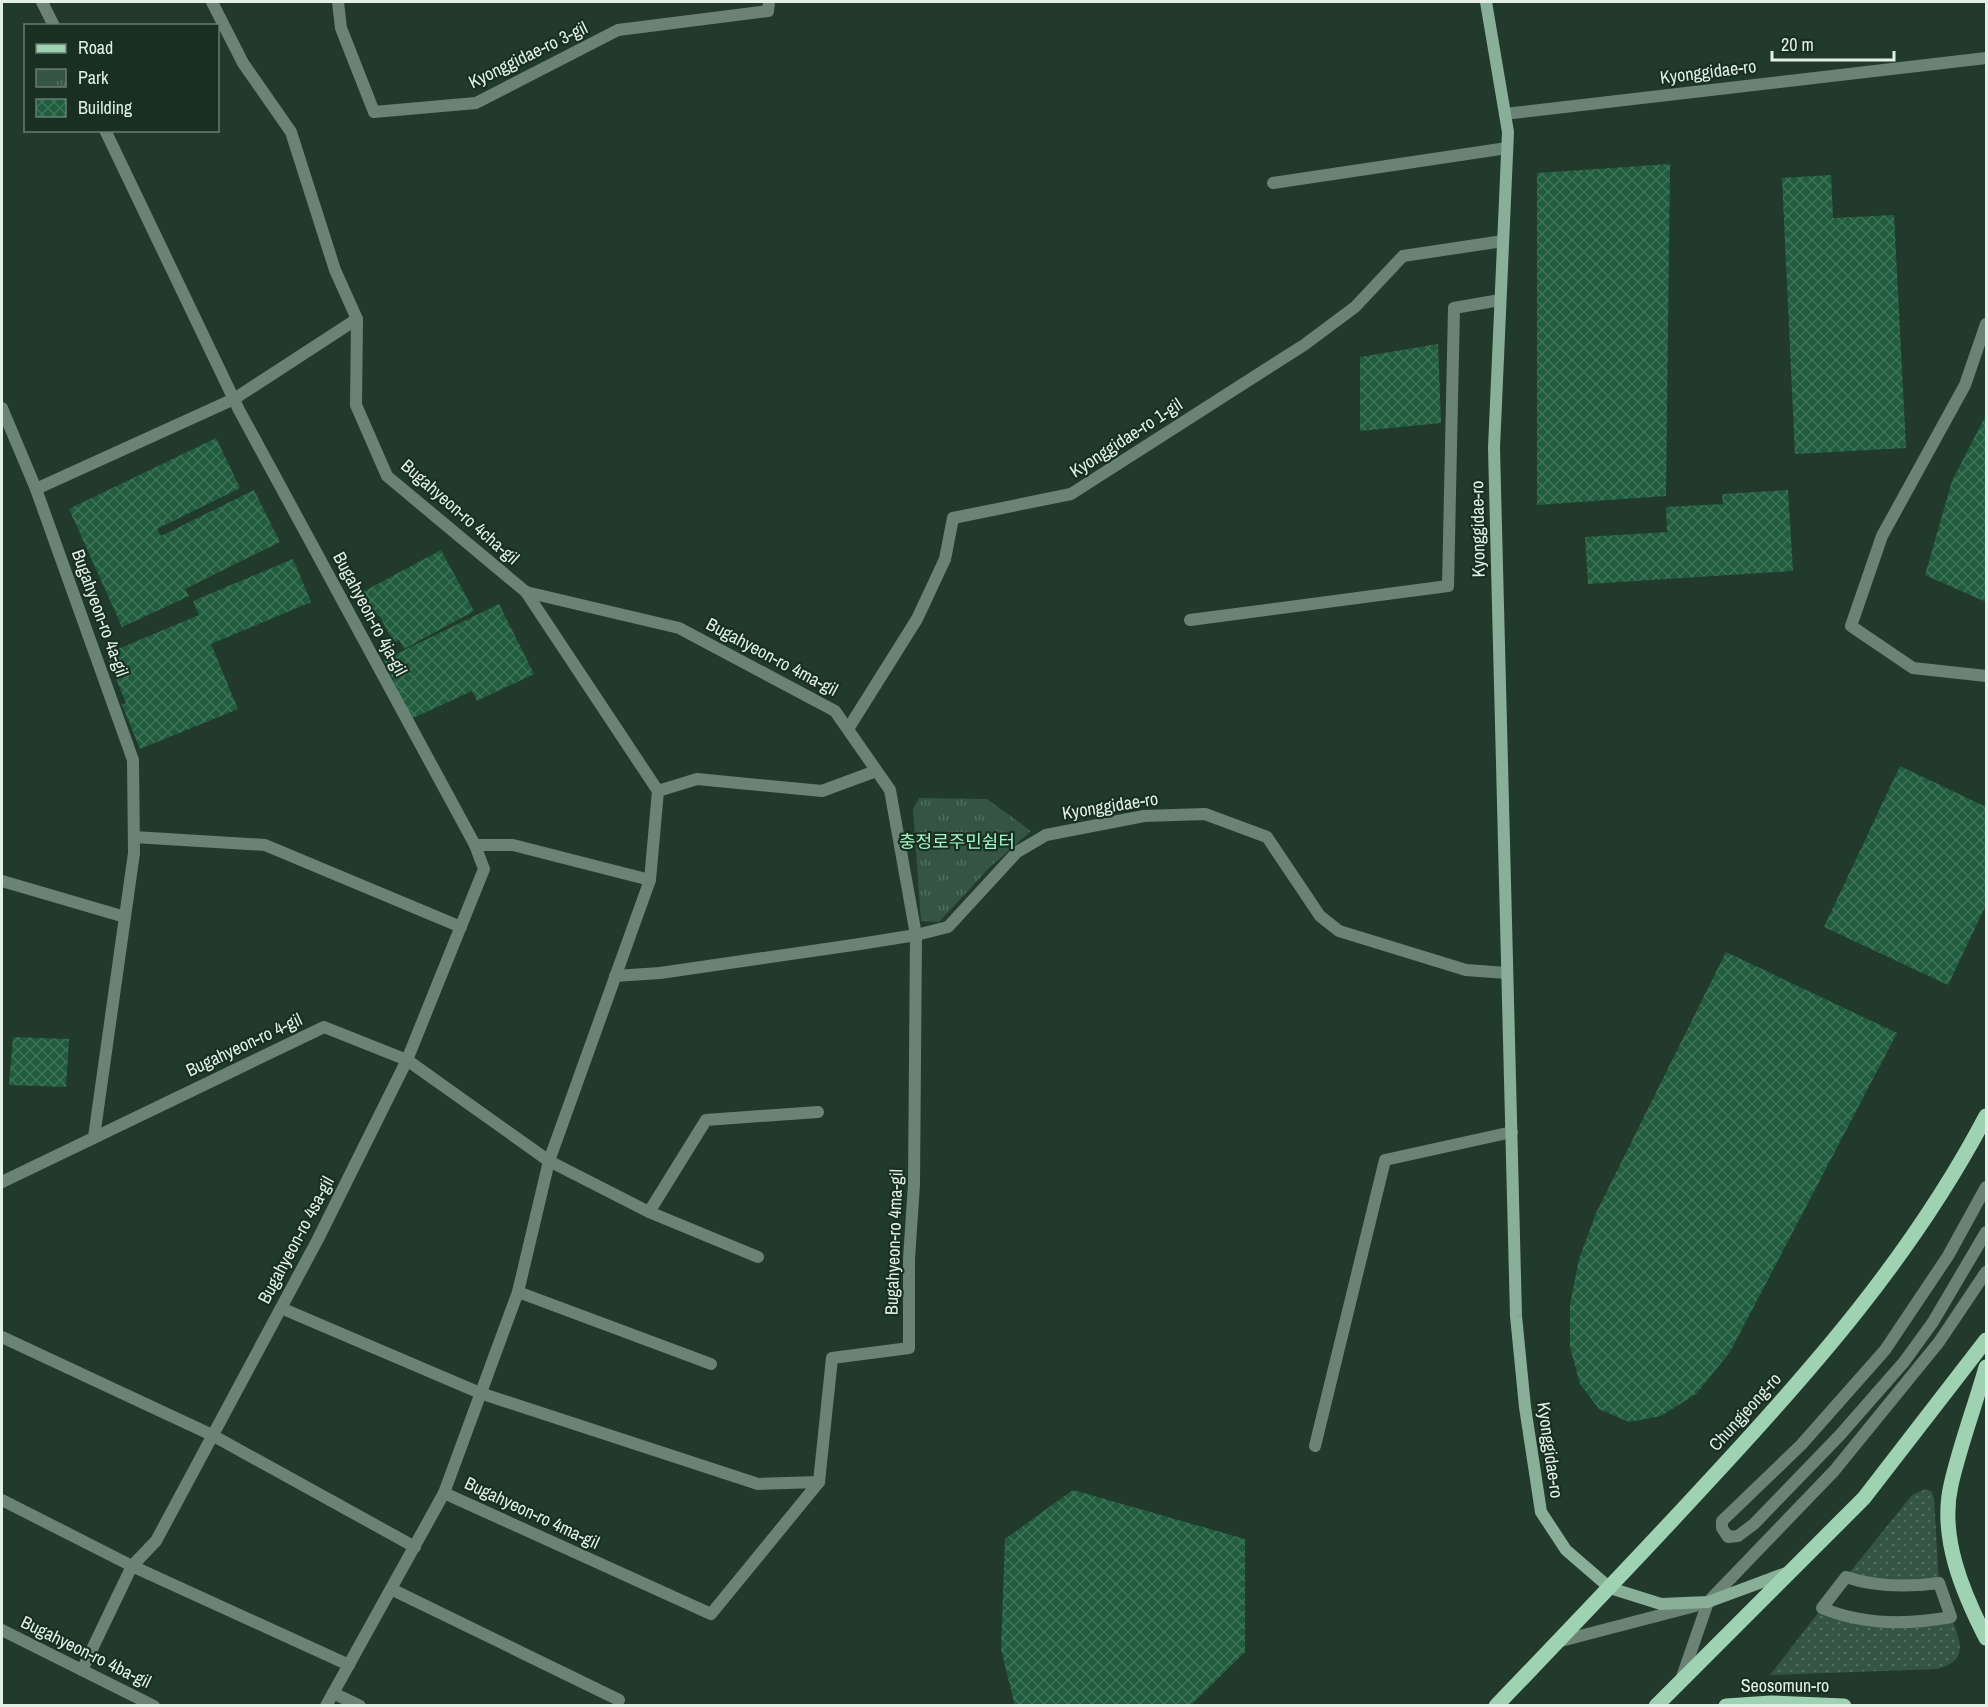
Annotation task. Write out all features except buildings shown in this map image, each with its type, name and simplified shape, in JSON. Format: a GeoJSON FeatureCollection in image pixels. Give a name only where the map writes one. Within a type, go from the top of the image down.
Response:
{"type":"FeatureCollection","features":[{"type":"Feature","properties":{"kind":"main road","name":"Kyonggidae-ro"},"geometry":{"type":"LineString","coordinates":[[1486,2],[1505,114],[1507,148],[1494,448],[1516,1316],[1525,1407],[1541,1512],[1566,1550],[1610,1588],[1661,1604],[1708,1602],[1795,1569]]}},
{"type":"Feature","properties":{"kind":"main road","name":"Chungjeong-ro"},"geometry":{"type":"LineString","coordinates":[[1496,1706],[1735,1454],[1865,1305],[1957,1172],[1986,1116]]}},
{"type":"Feature","properties":{"kind":"main road"},"geometry":{"type":"LineString","coordinates":[[1656,1706],[1864,1498],[1986,1340]]}},
{"type":"Feature","properties":{"kind":"main road"},"geometry":{"type":"LineString","coordinates":[[1986,1367],[1950,1487],[1949,1533],[1964,1595],[1986,1638]]}},
{"type":"Feature","properties":{"kind":"main road","name":"Seosomun-ro"},"geometry":{"type":"LineString","coordinates":[[1726,1706],[1771,1703],[1844,1706]]}},
{"type":"Feature","properties":{"kind":"street"},"geometry":{"type":"LineString","coordinates":[[42,2],[53,24]]}},
{"type":"Feature","properties":{"kind":"street","name":"Bugahyeon-ro 4cha-gil"},"geometry":{"type":"LineString","coordinates":[[212,2],[243,63],[291,132],[335,270],[357,319],[356,405],[387,476],[526,592],[658,791]]}},
{"type":"Feature","properties":{"kind":"street","name":"Kyonggidae-ro 3-gil"},"geometry":{"type":"LineString","coordinates":[[338,2],[340,28],[374,112],[476,103],[618,30],[768,11],[769,2]]}},
{"type":"Feature","properties":{"kind":"street","name":"Kyonggidae-ro"},"geometry":{"type":"LineString","coordinates":[[1505,114],[1986,58]]}},
{"type":"Feature","properties":{"kind":"street","name":"Bugahyeon-ro 4ja-gil"},"geometry":{"type":"LineString","coordinates":[[106,132],[234,399],[475,845]]}},
{"type":"Feature","properties":{"kind":"street"},"geometry":{"type":"LineString","coordinates":[[1273,183],[1507,148]]}},
{"type":"Feature","properties":{"kind":"street","name":"Kyonggidae-ro 1-gil"},"geometry":{"type":"LineString","coordinates":[[848,729],[917,619],[945,559],[953,518],[1071,494],[1304,345],[1355,307],[1403,256],[1503,241]]}},
{"type":"Feature","properties":{"kind":"street","name":"Kyonggidae-ro"},"geometry":{"type":"LineString","coordinates":[[1190,620],[1448,586],[1454,308],[1500,300]]}},
{"type":"Feature","properties":{"kind":"street"},"geometry":{"type":"LineString","coordinates":[[36,489],[234,399],[357,319]]}},
{"type":"Feature","properties":{"kind":"street"},"geometry":{"type":"LineString","coordinates":[[1986,324],[1965,385],[1882,536],[1851,626],[1913,668],[1986,676]]}},
{"type":"Feature","properties":{"kind":"street","name":"Bugahyeon-ro 4a-gil"},"geometry":{"type":"LineString","coordinates":[[2,408],[36,489],[133,760],[134,854],[94,1137]]}},
{"type":"Feature","properties":{"kind":"street","name":"Bugahyeon-ro 4ma-gil"},"geometry":{"type":"LineString","coordinates":[[444,1493],[711,1614],[819,1482],[832,1358],[909,1348],[909,1259],[915,1184],[916,935],[890,790],[835,711],[679,628],[526,592]]}},
{"type":"Feature","properties":{"kind":"street"},"geometry":{"type":"LineString","coordinates":[[758,1257],[648,1212],[549,1161],[407,1060],[484,869],[475,845],[513,845],[650,880],[658,791],[697,779],[822,790],[876,771]]}},
{"type":"Feature","properties":{"kind":"street","name":"Kyonggidae-ro"},"geometry":{"type":"LineString","coordinates":[[916,935],[948,927],[1017,852],[1046,835],[1144,816],[1205,814],[1267,837],[1320,916],[1339,931],[1466,970],[1507,972]]}},
{"type":"Feature","properties":{"kind":"street"},"geometry":{"type":"LineString","coordinates":[[134,837],[265,845],[461,927]]}},
{"type":"Feature","properties":{"kind":"street","name":"Bugahyeon-ro 4ma-gil"},"geometry":{"type":"LineString","coordinates":[[326,1706],[444,1493],[518,1292],[549,1161],[650,880]]}},
{"type":"Feature","properties":{"kind":"street"},"geometry":{"type":"LineString","coordinates":[[2,881],[125,917]]}},
{"type":"Feature","properties":{"kind":"street"},"geometry":{"type":"LineString","coordinates":[[615,976],[660,972],[916,935]]}},
{"type":"Feature","properties":{"kind":"street","name":"Bugahyeon-ro 4-gil"},"geometry":{"type":"LineString","coordinates":[[2,1182],[324,1027],[407,1060]]}},
{"type":"Feature","properties":{"kind":"street","name":"Bugahyeon-ro 4sa-gil"},"geometry":{"type":"LineString","coordinates":[[82,1670],[132,1566],[156,1541],[281,1308],[407,1060]]}},
{"type":"Feature","properties":{"kind":"street"},"geometry":{"type":"LineString","coordinates":[[648,1212],[706,1120],[818,1112]]}},
{"type":"Feature","properties":{"kind":"street"},"geometry":{"type":"LineString","coordinates":[[1315,1446],[1385,1160],[1512,1132]]}},
{"type":"Feature","properties":{"kind":"street"},"geometry":{"type":"LineString","coordinates":[[1986,1187],[1948,1256],[1885,1350],[1801,1445],[1722,1521],[1722,1528],[1728,1537],[1738,1536],[1754,1524],[1877,1395],[1933,1322],[1986,1232]]}},
{"type":"Feature","properties":{"kind":"street"},"geometry":{"type":"LineString","coordinates":[[1681,1681],[1708,1602],[1834,1471],[1939,1342],[1986,1272]]}},
{"type":"Feature","properties":{"kind":"street"},"geometry":{"type":"LineString","coordinates":[[518,1292],[711,1364]]}},
{"type":"Feature","properties":{"kind":"street"},"geometry":{"type":"LineString","coordinates":[[281,1308],[480,1393],[758,1484],[819,1482]]}},
{"type":"Feature","properties":{"kind":"street"},"geometry":{"type":"LineString","coordinates":[[2,1337],[212,1435],[415,1547]]}},
{"type":"Feature","properties":{"kind":"street"},"geometry":{"type":"LineString","coordinates":[[2,1500],[132,1566],[349,1665]]}},
{"type":"Feature","properties":{"kind":"street"},"geometry":{"type":"LineString","coordinates":[[1846,1577],[1858,1581],[1900,1585],[1939,1582],[1952,1617],[1888,1622],[1840,1616],[1822,1608],[1846,1577]]}},
{"type":"Feature","properties":{"kind":"street"},"geometry":{"type":"LineString","coordinates":[[391,1589],[620,1700]]}},
{"type":"Feature","properties":{"kind":"street"},"geometry":{"type":"LineString","coordinates":[[1557,1642],[1708,1602]]}},
{"type":"Feature","properties":{"kind":"street","name":"Bugahyeon-ro 4ba-gil"},"geometry":{"type":"LineString","coordinates":[[2,1630],[154,1706]]}},
{"type":"Feature","properties":{"kind":"street"},"geometry":{"type":"LineString","coordinates":[[333,1694],[360,1706]]}},
{"type":"Feature","properties":{"kind":"green space","name":"충정로주민쉼터"},"geometry":{"type":"Polygon","coordinates":[[[919,798],[987,799],[1031,831],[990,867],[939,922],[921,921],[913,809],[919,798]]]}},
{"type":"Feature","properties":{"kind":"green space"},"geometry":{"type":"Polygon","coordinates":[[[1926,1489],[1932,1492],[1934,1499],[1939,1583],[1846,1577],[1912,1495],[1926,1489]]]}},
{"type":"Feature","properties":{"kind":"green space"},"geometry":{"type":"Polygon","coordinates":[[[1822,1608],[1840,1616],[1951,1617],[1960,1649],[1954,1661],[1937,1669],[1770,1675],[1822,1608]]]}}]}
